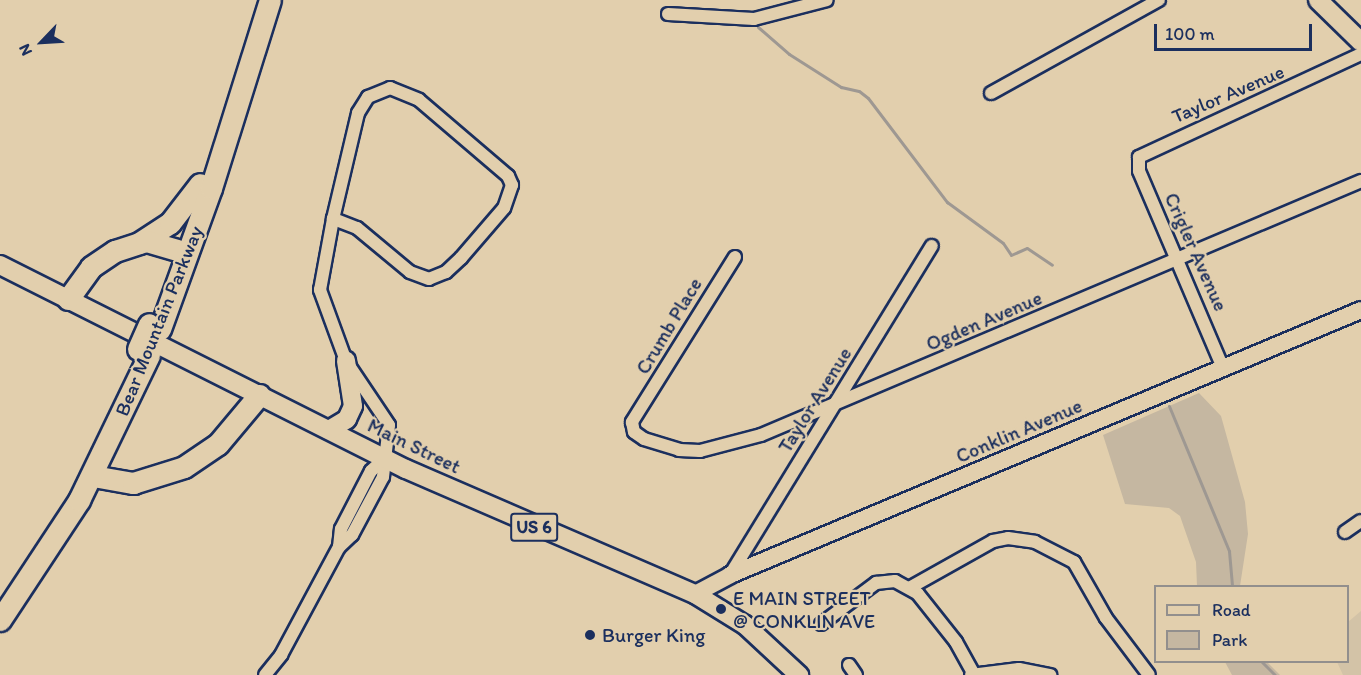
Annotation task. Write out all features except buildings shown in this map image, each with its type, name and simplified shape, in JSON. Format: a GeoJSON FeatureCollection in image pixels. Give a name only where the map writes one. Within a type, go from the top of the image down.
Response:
{"type":"FeatureCollection","features":[{"type":"Feature","properties":{"kind":"highway","name":"Bear Mountain Parkway"},"geometry":{"type":"LineString","coordinates":[[154,327],[257,0]]}},
{"type":"Feature","properties":{"kind":"highway","name":"Bear Mountain Parkway"},"geometry":{"type":"LineString","coordinates":[[0,620],[44,557],[93,476],[214,178],[270,0]]}},
{"type":"Feature","properties":{"kind":"highway"},"geometry":{"type":"LineString","coordinates":[[68,299],[98,261],[138,243],[170,223],[200,184]]}},
{"type":"Feature","properties":{"kind":"highway"},"geometry":{"type":"LineString","coordinates":[[138,243],[160,243],[177,250]]}},
{"type":"Feature","properties":{"kind":"highway","name":"Bear Mountain Parkway"},"geometry":{"type":"LineString","coordinates":[[0,598],[81,470],[144,352]]}},
{"type":"Feature","properties":{"kind":"highway"},"geometry":{"type":"LineString","coordinates":[[93,476],[133,483],[184,467],[224,439],[260,395]]}},
{"type":"Feature","properties":{"kind":"main road"},"geometry":{"type":"LineString","coordinates":[[1318,0],[1361,42]]}},
{"type":"Feature","properties":{"kind":"main road","name":"Main Street"},"geometry":{"type":"LineString","coordinates":[[0,266],[385,458],[525,523],[695,594],[746,625],[799,675]]}},
{"type":"Feature","properties":{"kind":"main road"},"geometry":{"type":"LineString","coordinates":[[330,430],[346,419],[353,406],[346,361]]}},
{"type":"Feature","properties":{"kind":"street"},"geometry":{"type":"LineString","coordinates":[[668,14],[754,18],[827,0]]}},
{"type":"Feature","properties":{"kind":"street"},"geometry":{"type":"LineString","coordinates":[[991,93],[1159,0]]}},
{"type":"Feature","properties":{"kind":"street","name":"Taylor Avenue"},"geometry":{"type":"LineString","coordinates":[[1143,154],[1361,54]]}},
{"type":"Feature","properties":{"kind":"street"},"geometry":{"type":"LineString","coordinates":[[265,675],[281,656],[339,547],[352,535],[383,477],[389,436],[386,414],[346,361],[320,290],[333,219],[358,113],[368,97],[382,89],[399,91],[419,100],[508,176],[512,185],[504,208],[461,258],[447,272],[429,279],[410,272],[357,228],[333,219]]}},
{"type":"Feature","properties":{"kind":"street","name":"Crigler Avenue"},"geometry":{"type":"LineString","coordinates":[[1143,154],[1139,157],[1138,171],[1178,259],[1223,368]]}},
{"type":"Feature","properties":{"kind":"street","name":"Ogden Avenue"},"geometry":{"type":"LineString","coordinates":[[636,415],[631,428],[644,439],[679,450],[699,451],[761,435],[1361,181]]}},
{"type":"Feature","properties":{"kind":"street","name":"Taylor Avenue"},"geometry":{"type":"LineString","coordinates":[[730,574],[932,246]]}},
{"type":"Feature","properties":{"kind":"street","name":"Crumb Place"},"geometry":{"type":"LineString","coordinates":[[636,415],[735,257]]}},
{"type":"Feature","properties":{"kind":"street","name":"Conklin Avenue"},"geometry":{"type":"LineString","coordinates":[[695,594],[730,574],[1361,310]]}},
{"type":"Feature","properties":{"kind":"street"},"geometry":{"type":"LineString","coordinates":[[1346,531],[1361,521]]}},
{"type":"Feature","properties":{"kind":"street"},"geometry":{"type":"LineString","coordinates":[[911,587],[993,541],[1008,538],[1035,542],[1074,562],[1106,618],[1149,675]]}},
{"type":"Feature","properties":{"kind":"street"},"geometry":{"type":"LineString","coordinates":[[821,624],[876,583],[886,580],[911,587],[945,626],[973,675],[1019,669],[1050,675]]}},
{"type":"Feature","properties":{"kind":"shaded area"},"geometry":{"type":"Polygon","coordinates":[[[1361,611],[1361,675],[1343,675],[1337,663],[1349,663],[1349,621],[1361,611]]]}},
{"type":"Feature","properties":{"kind":"green space"},"geometry":{"type":"Polygon","coordinates":[[[1199,393],[1221,416],[1245,502],[1248,534],[1240,585],[1197,585],[1196,562],[1180,516],[1169,508],[1125,504],[1103,435],[1199,393]]]}},
{"type":"Feature","properties":{"kind":"green space"},"geometry":{"type":"Polygon","coordinates":[[[1226,663],[1268,663],[1280,675],[1232,675],[1226,663]]]}},
{"type":"Feature","properties":{"kind":"waterway"},"geometry":{"type":"LineString","coordinates":[[758,27],[789,54],[841,87],[859,91],[868,98],[947,202],[1003,243],[1011,255],[1027,248],[1052,265]]}},
{"type":"Feature","properties":{"kind":"waterway"},"geometry":{"type":"LineString","coordinates":[[1169,406],[1229,551],[1232,585]]}},
{"type":"Feature","properties":{"kind":"waterway"},"geometry":{"type":"LineString","coordinates":[[1263,663],[1275,675]]}},
{"type":"Feature","properties":{"kind":"place","name":"E MAIN STREET @ CONKLIN AVE"},"geometry":{"type":"Point","coordinates":[721,609]}},
{"type":"Feature","properties":{"kind":"place","name":"Burger King"},"geometry":{"type":"Point","coordinates":[590,635]}}]}
